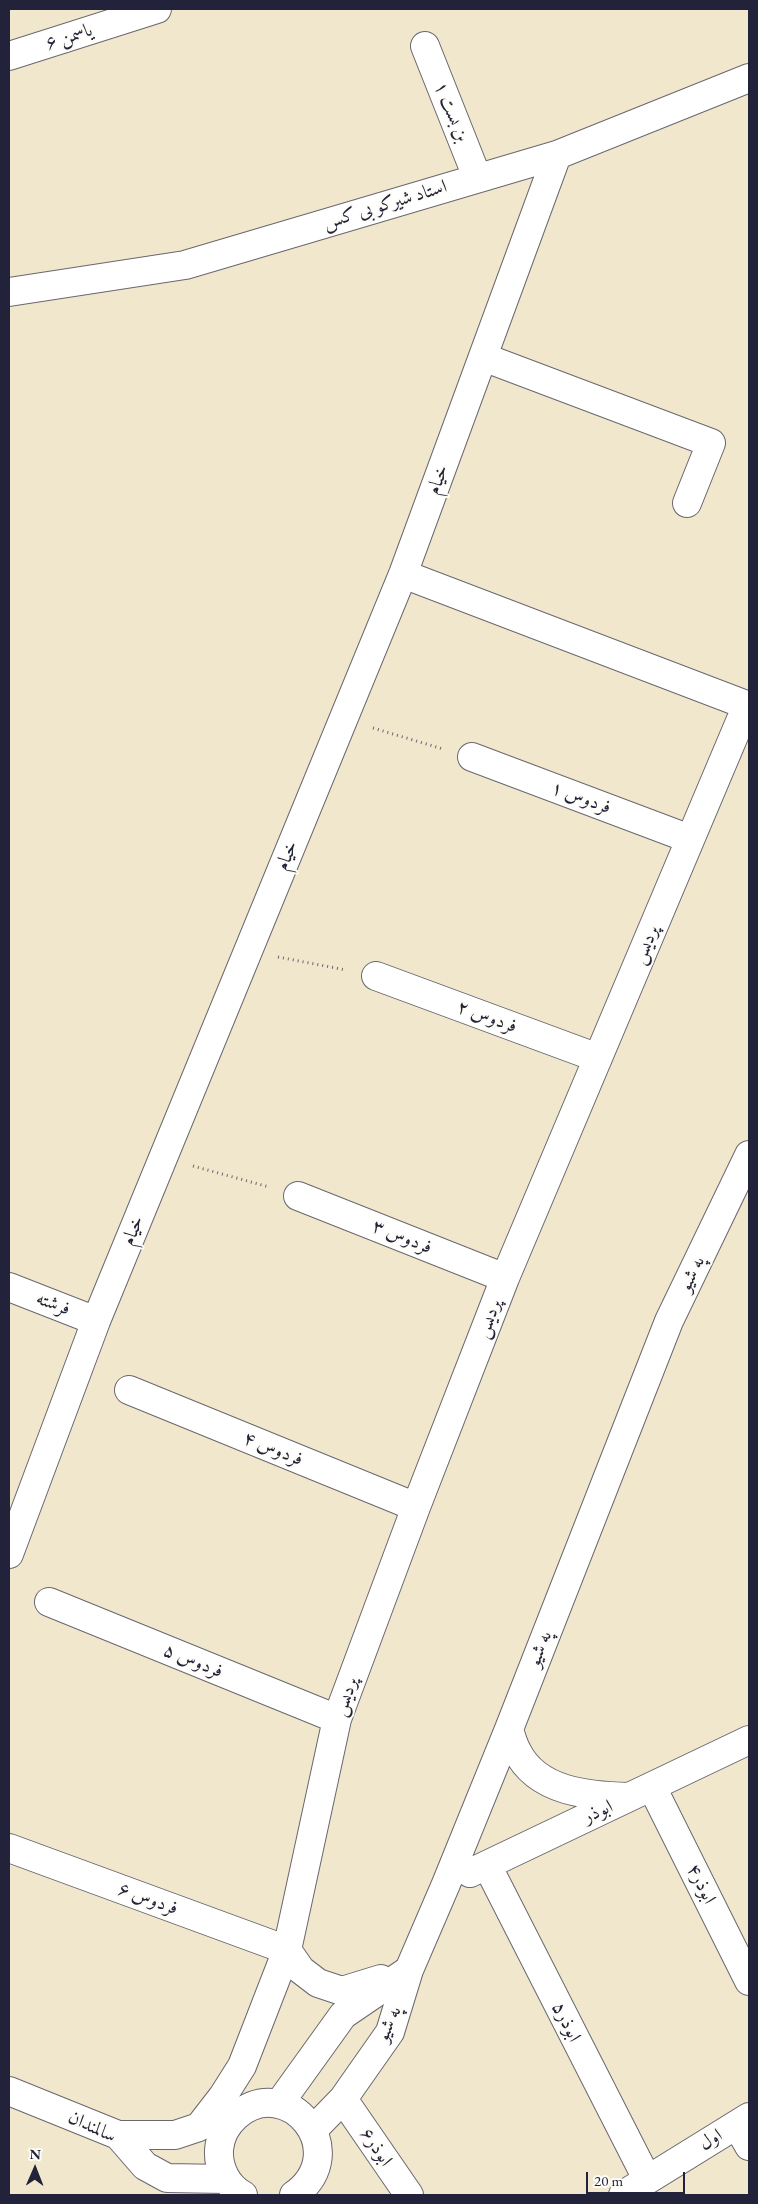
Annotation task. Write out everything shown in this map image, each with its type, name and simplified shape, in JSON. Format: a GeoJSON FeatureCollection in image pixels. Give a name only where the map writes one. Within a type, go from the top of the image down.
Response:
{"type":"FeatureCollection","features":[{"type":"Feature","properties":{"kind":"street","name":"یاسمن ۶"},"geometry":{"type":"LineString","coordinates":[[9,56],[157,9]]}},
{"type":"Feature","properties":{"kind":"street","name":"بن بست ۱"},"geometry":{"type":"LineString","coordinates":[[425,46],[478,177]]}},
{"type":"Feature","properties":{"kind":"street","name":"استاد شیرکو بی کس"},"geometry":{"type":"LineString","coordinates":[[9,292],[185,264],[557,155],[749,78]]}},
{"type":"Feature","properties":{"kind":"street","name":"خیام"},"geometry":{"type":"LineString","coordinates":[[9,1554],[96,1321],[403,574],[557,155]]}},
{"type":"Feature","properties":{"kind":"street"},"geometry":{"type":"LineString","coordinates":[[483,357],[711,443],[688,503]]}},
{"type":"Feature","properties":{"kind":"street"},"geometry":{"type":"LineString","coordinates":[[403,574],[748,706]]}},
{"type":"Feature","properties":{"kind":"street","name":"پردیس"},"geometry":{"type":"LineString","coordinates":[[242,2066],[287,1950],[337,1719],[416,1507],[505,1278],[748,706]]}},
{"type":"Feature","properties":{"kind":"street","name":"فردوس ۱"},"geometry":{"type":"LineString","coordinates":[[472,757],[690,839]]}},
{"type":"Feature","properties":{"kind":"street","name":"فردوس ۲"},"geometry":{"type":"LineString","coordinates":[[376,976],[598,1058]]}},
{"type":"Feature","properties":{"kind":"street","name":"په شیو"},"geometry":{"type":"LineString","coordinates":[[313,2130],[343,2099],[390,2032],[409,1970],[509,1729],[669,1321],[749,1155]]}},
{"type":"Feature","properties":{"kind":"street","name":"فردوس ۳"},"geometry":{"type":"LineString","coordinates":[[298,1196],[505,1278]]}},
{"type":"Feature","properties":{"kind":"street","name":"فرشته"},"geometry":{"type":"LineString","coordinates":[[9,1287],[96,1321]]}},
{"type":"Feature","properties":{"kind":"street","name":"فردوس ۴"},"geometry":{"type":"LineString","coordinates":[[129,1390],[416,1507]]}},
{"type":"Feature","properties":{"kind":"street","name":"فردوس ۵"},"geometry":{"type":"LineString","coordinates":[[49,1602],[337,1719]]}},
{"type":"Feature","properties":{"kind":"street"},"geometry":{"type":"LineString","coordinates":[[509,1729],[517,1752],[532,1771],[552,1785],[599,1796],[641,1792]]}},
{"type":"Feature","properties":{"kind":"street","name":"ابوذر"},"geometry":{"type":"LineString","coordinates":[[446,1884],[749,1740]]}},
{"type":"Feature","properties":{"kind":"street","name":"ابوذر۴"},"geometry":{"type":"LineString","coordinates":[[641,1792],[749,1981]]}},
{"type":"Feature","properties":{"kind":"street","name":"فردوس ۶"},"geometry":{"type":"LineString","coordinates":[[9,1848],[287,1950]]}},
{"type":"Feature","properties":{"kind":"street","name":"ابوذر۵"},"geometry":{"type":"LineString","coordinates":[[487,1865],[647,2179]]}},
{"type":"Feature","properties":{"kind":"street"},"geometry":{"type":"LineString","coordinates":[[287,1950],[301,1970],[318,1983],[342,1991],[409,1970]]}},
{"type":"Feature","properties":{"kind":"street"},"geometry":{"type":"LineString","coordinates":[[279,2104],[343,2016],[409,1970]]}},
{"type":"Feature","properties":{"kind":"street"},"geometry":{"type":"LineString","coordinates":[[242,2066],[242,2111]]}},
{"type":"Feature","properties":{"kind":"street"},"geometry":{"type":"LineString","coordinates":[[118,2135],[175,2135],[199,2127],[223,2096],[242,2066]]}},
{"type":"Feature","properties":{"kind":"street","name":"سالمندان"},"geometry":{"type":"LineString","coordinates":[[9,2091],[118,2135],[145,2166],[167,2178],[229,2189]]}},
{"type":"Feature","properties":{"kind":"street","name":"ابوذر۶"},"geometry":{"type":"LineString","coordinates":[[343,2099],[409,2195]]}},
{"type":"Feature","properties":{"kind":"street"},"geometry":{"type":"LineString","coordinates":[[229,2189],[220,2166],[219,2150],[222,2135],[230,2121],[253,2105],[279,2104],[296,2112],[313,2130],[318,2145],[318,2160],[314,2175],[304,2188],[294,2195]]}},
{"type":"Feature","properties":{"kind":"street","name":"اول"},"geometry":{"type":"LineString","coordinates":[[623,2195],[647,2179],[745,2129]]}},
{"type":"Feature","properties":{"kind":"path"},"geometry":{"type":"LineString","coordinates":[[343,720],[472,757]]}},
{"type":"Feature","properties":{"kind":"path"},"geometry":{"type":"LineString","coordinates":[[248,950],[376,976]]}},
{"type":"Feature","properties":{"kind":"path"},"geometry":{"type":"LineString","coordinates":[[163,1158],[298,1196]]}}]}
